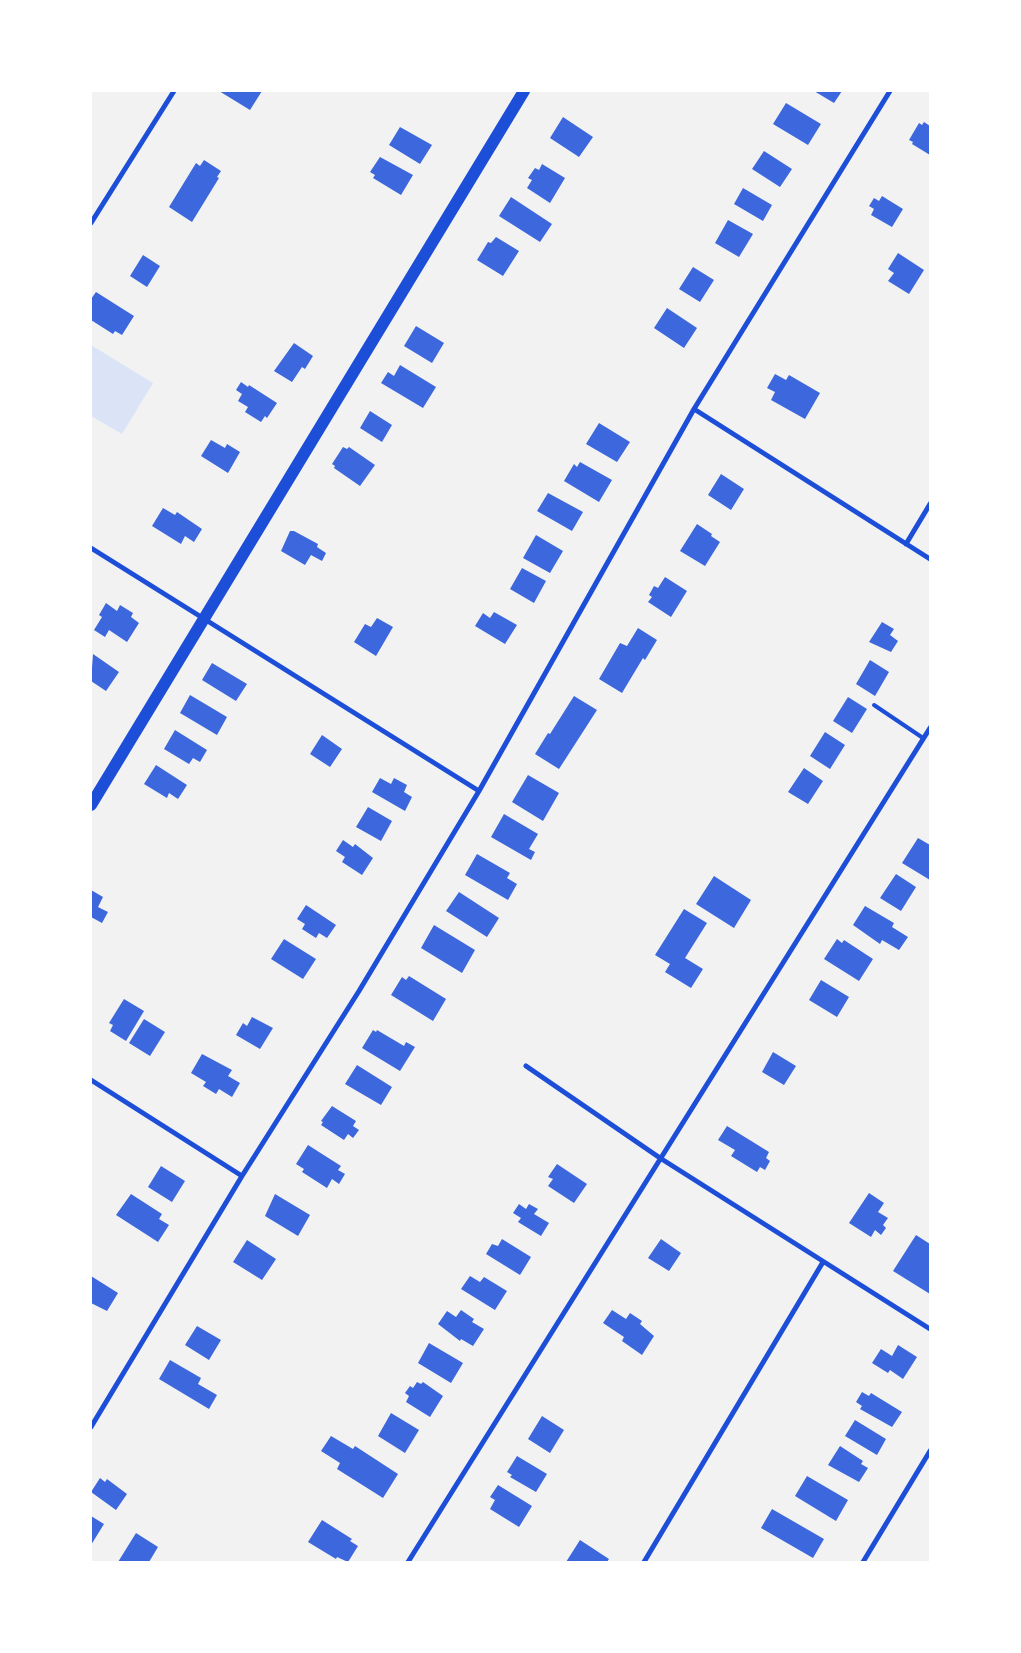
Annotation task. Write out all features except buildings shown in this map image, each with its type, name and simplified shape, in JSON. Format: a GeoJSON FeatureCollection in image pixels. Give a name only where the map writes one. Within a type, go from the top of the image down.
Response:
{"type":"FeatureCollection","features":[{"type":"Feature","properties":{"kind":"main road"},"geometry":{"type":"LineString","coordinates":[[91,804],[524,91]]}},
{"type":"Feature","properties":{"kind":"street"},"geometry":{"type":"LineString","coordinates":[[91,223],[174,91]]}},
{"type":"Feature","properties":{"kind":"street"},"geometry":{"type":"LineString","coordinates":[[91,1427],[242,1176],[359,991],[479,791],[694,409],[890,91]]}},
{"type":"Feature","properties":{"kind":"street"},"geometry":{"type":"LineString","coordinates":[[694,409],[930,559]]}},
{"type":"Feature","properties":{"kind":"street"},"geometry":{"type":"LineString","coordinates":[[906,544],[930,504]]}},
{"type":"Feature","properties":{"kind":"street"},"geometry":{"type":"LineString","coordinates":[[91,548],[479,791]]}},
{"type":"Feature","properties":{"kind":"street"},"geometry":{"type":"LineString","coordinates":[[408,1562],[930,728]]}},
{"type":"Feature","properties":{"kind":"street"},"geometry":{"type":"LineString","coordinates":[[526,1066],[660,1158],[930,1329]]}},
{"type":"Feature","properties":{"kind":"street"},"geometry":{"type":"LineString","coordinates":[[91,1080],[242,1176]]}},
{"type":"Feature","properties":{"kind":"street"},"geometry":{"type":"LineString","coordinates":[[644,1562],[824,1262]]}},
{"type":"Feature","properties":{"kind":"street"},"geometry":{"type":"LineString","coordinates":[[863,1562],[930,1451]]}},
{"type":"Feature","properties":{"kind":"lane"},"geometry":{"type":"LineString","coordinates":[[874,704],[923,738]]}},
{"type":"Feature","properties":{"kind":"shaded area"},"geometry":{"type":"Polygon","coordinates":[[[91,345],[153,383],[122,434],[91,416],[91,345]]]}}]}
